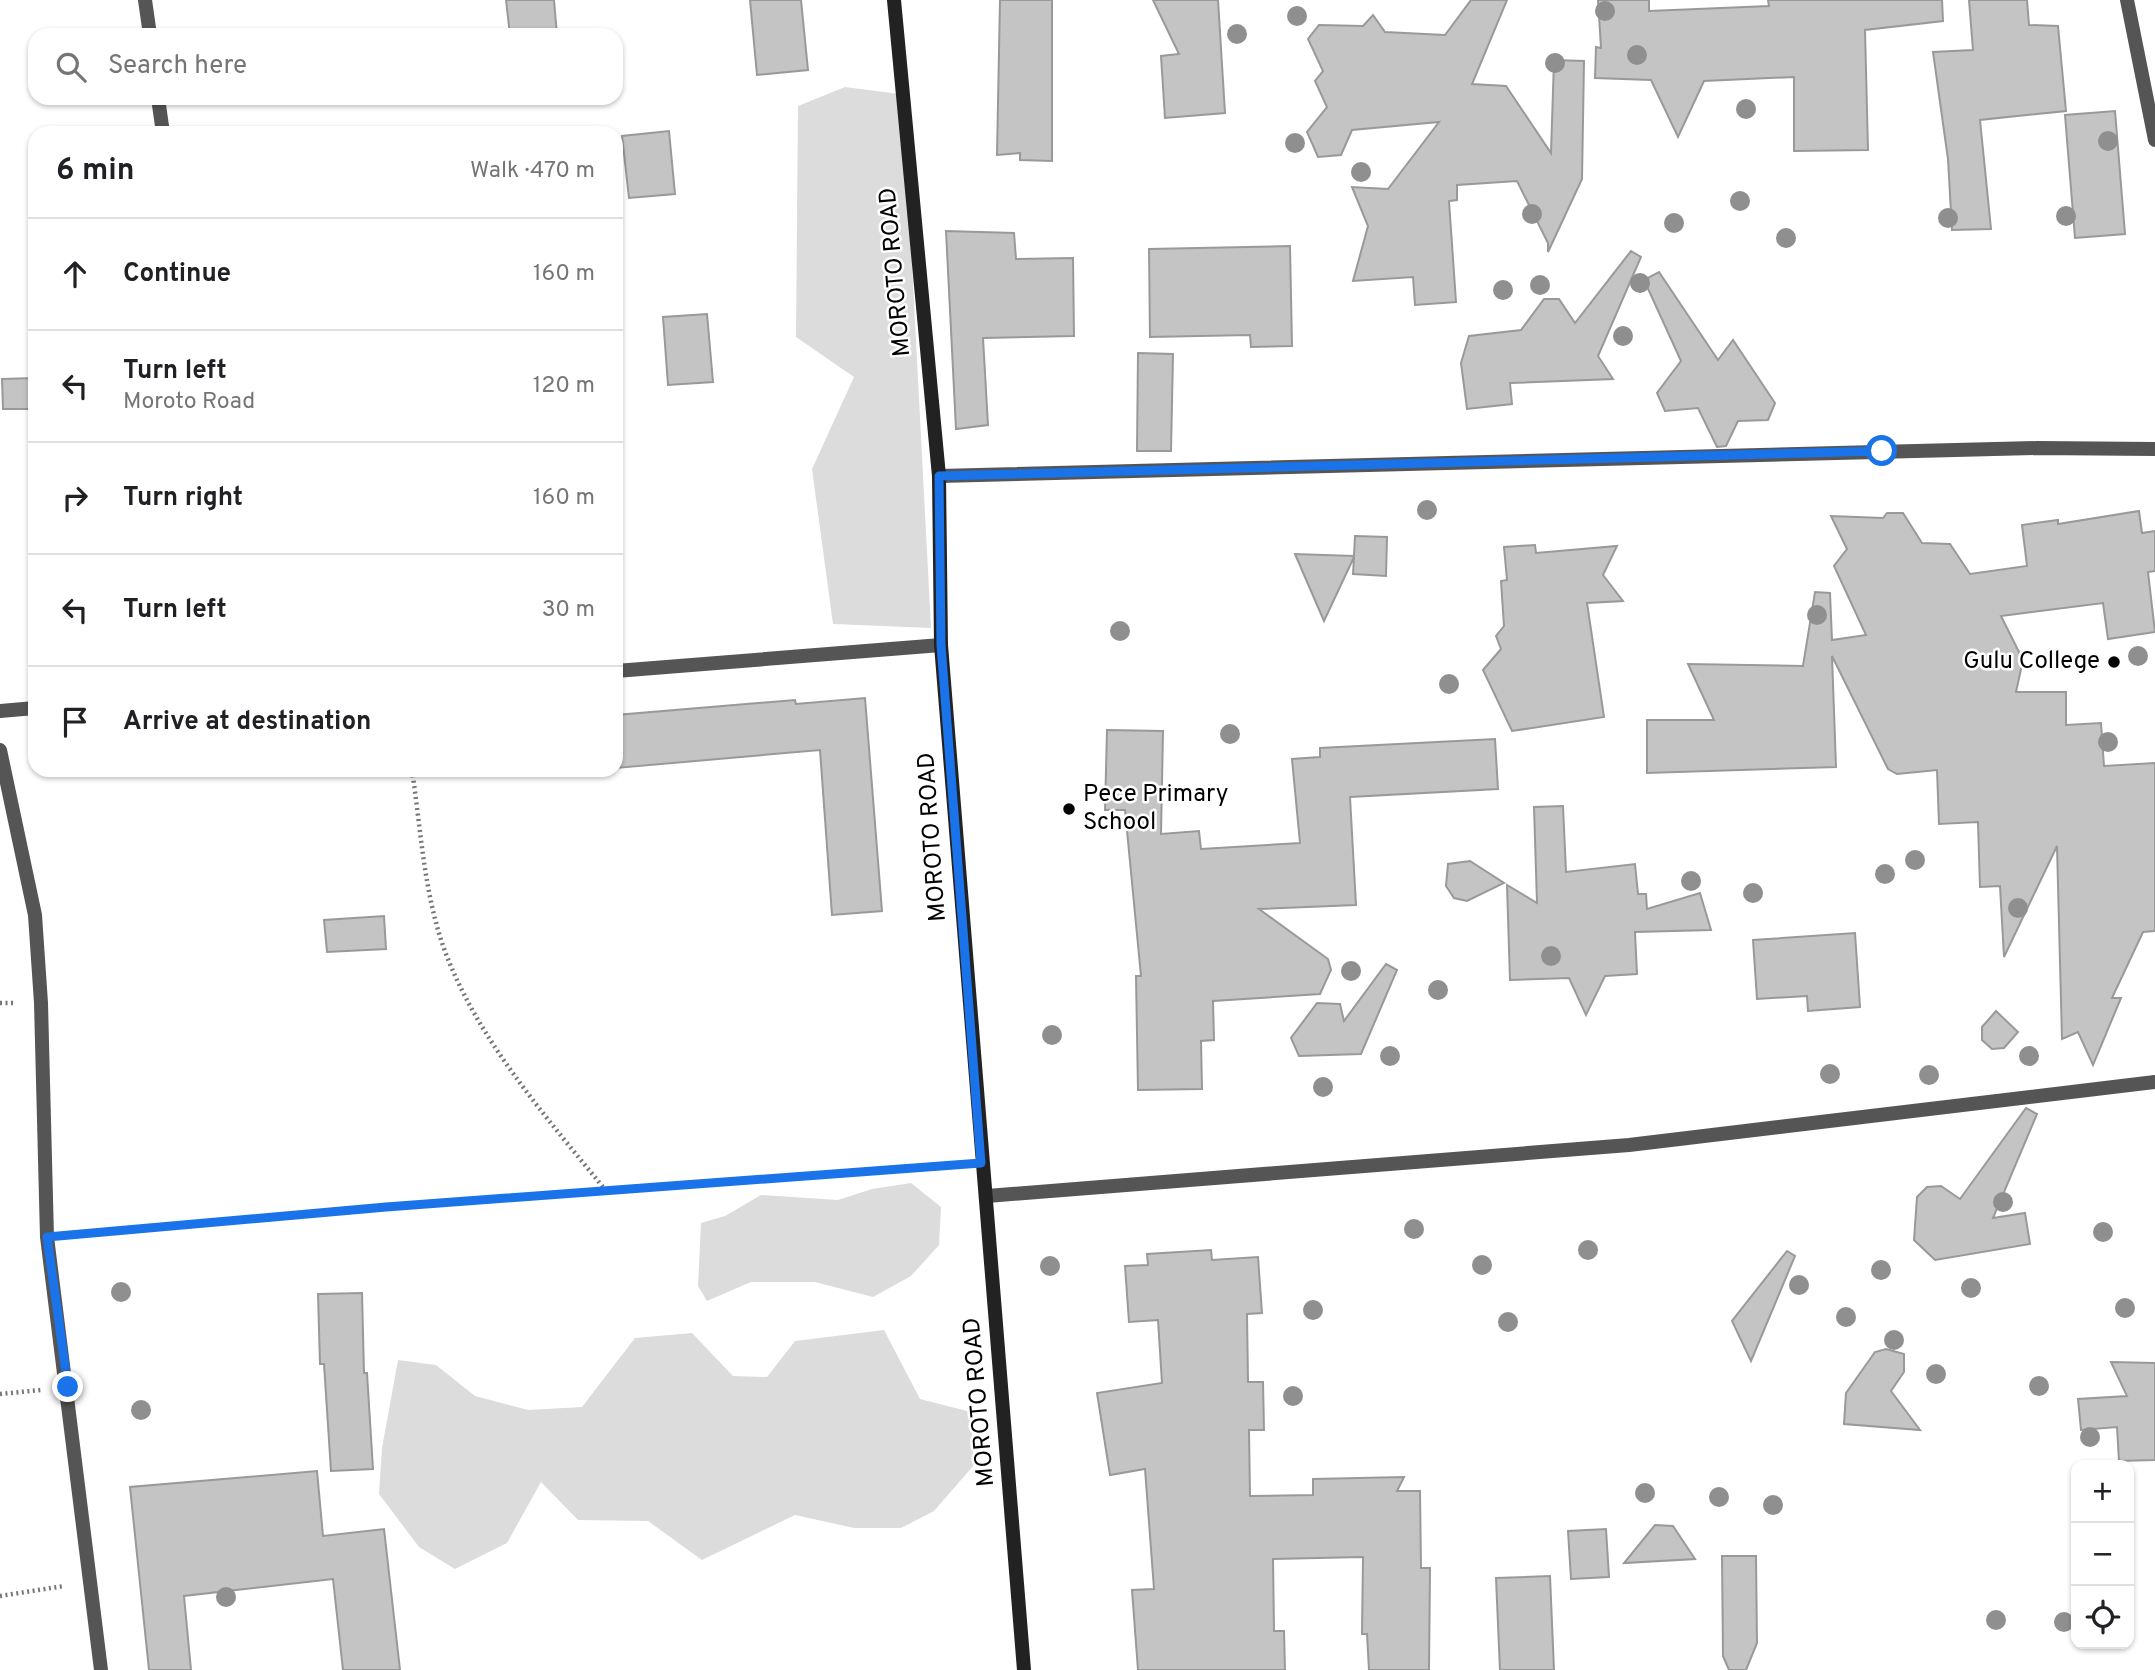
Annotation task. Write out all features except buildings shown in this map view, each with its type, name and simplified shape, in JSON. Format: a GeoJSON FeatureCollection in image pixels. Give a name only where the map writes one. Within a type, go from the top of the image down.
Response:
{"type":"FeatureCollection","features":[{"type":"Feature","properties":{"kind":"main road","name":"MOROTO ROAD"},"geometry":{"type":"LineString","coordinates":[[894,0],[939,476],[941,645],[1024,1670]]}},
{"type":"Feature","properties":{"kind":"street"},"geometry":{"type":"LineString","coordinates":[[145,0],[149,28]]}},
{"type":"Feature","properties":{"kind":"street"},"geometry":{"type":"LineString","coordinates":[[2127,0],[2155,140]]}},
{"type":"Feature","properties":{"kind":"street"},"geometry":{"type":"LineString","coordinates":[[160,105],[162,126]]}},
{"type":"Feature","properties":{"kind":"street"},"geometry":{"type":"LineString","coordinates":[[939,476],[2024,448],[2155,449]]}},
{"type":"Feature","properties":{"kind":"street"},"geometry":{"type":"LineString","coordinates":[[623,670],[941,645]]}},
{"type":"Feature","properties":{"kind":"street"},"geometry":{"type":"LineString","coordinates":[[0,711],[28,709]]}},
{"type":"Feature","properties":{"kind":"street"},"geometry":{"type":"LineString","coordinates":[[0,750],[35,915],[41,1003],[47,1237],[68,1387],[101,1670]]}},
{"type":"Feature","properties":{"kind":"street"},"geometry":{"type":"LineString","coordinates":[[987,1196],[1629,1145],[2155,1082]]}},
{"type":"Feature","properties":{"kind":"path"},"geometry":{"type":"LineString","coordinates":[[413,777],[431,896],[445,951],[468,1006],[532,1097],[607,1193]]}},
{"type":"Feature","properties":{"kind":"path"},"geometry":{"type":"LineString","coordinates":[[47,1237],[386,1207],[607,1193],[981,1163]]}},
{"type":"Feature","properties":{"kind":"path"},"geometry":{"type":"LineString","coordinates":[[0,1394],[68,1387]]}},
{"type":"Feature","properties":{"kind":"path"},"geometry":{"type":"LineString","coordinates":[[0,1596],[89,1582]]}},
{"type":"Feature","properties":{"kind":"shaded area"},"geometry":{"type":"Polygon","coordinates":[[[845,87],[899,94],[911,245],[931,628],[833,624],[812,469],[854,377],[796,337],[798,106],[845,87]]]}},
{"type":"Feature","properties":{"kind":"shaded area"},"geometry":{"type":"Polygon","coordinates":[[[911,1183],[941,1207],[939,1245],[911,1276],[873,1297],[815,1282],[751,1282],[707,1301],[698,1286],[701,1223],[725,1216],[761,1195],[838,1200],[872,1189],[911,1183]]]}},
{"type":"Feature","properties":{"kind":"shaded area"},"geometry":{"type":"Polygon","coordinates":[[[884,1330],[920,1399],[971,1412],[974,1465],[934,1511],[901,1528],[854,1528],[795,1515],[702,1560],[648,1521],[578,1520],[541,1482],[507,1543],[455,1569],[419,1547],[379,1494],[382,1448],[398,1360],[436,1365],[475,1396],[528,1410],[582,1407],[635,1338],[692,1333],[733,1376],[767,1377],[795,1341],[884,1330]]]}},
{"type":"Feature","properties":{"kind":"place","name":"Gulu College"},"geometry":{"type":"Point","coordinates":[2114,662]}},
{"type":"Feature","properties":{"kind":"place","name":"Pece Primary School"},"geometry":{"type":"Point","coordinates":[1069,809]}},
{"type":"Feature","properties":{"kind":"route"},"geometry":{"type":"LineString","coordinates":[[68,1387],[47,1237],[386,1207],[607,1193],[981,1163],[941,645],[939,476],[1882,451]]}}]}
